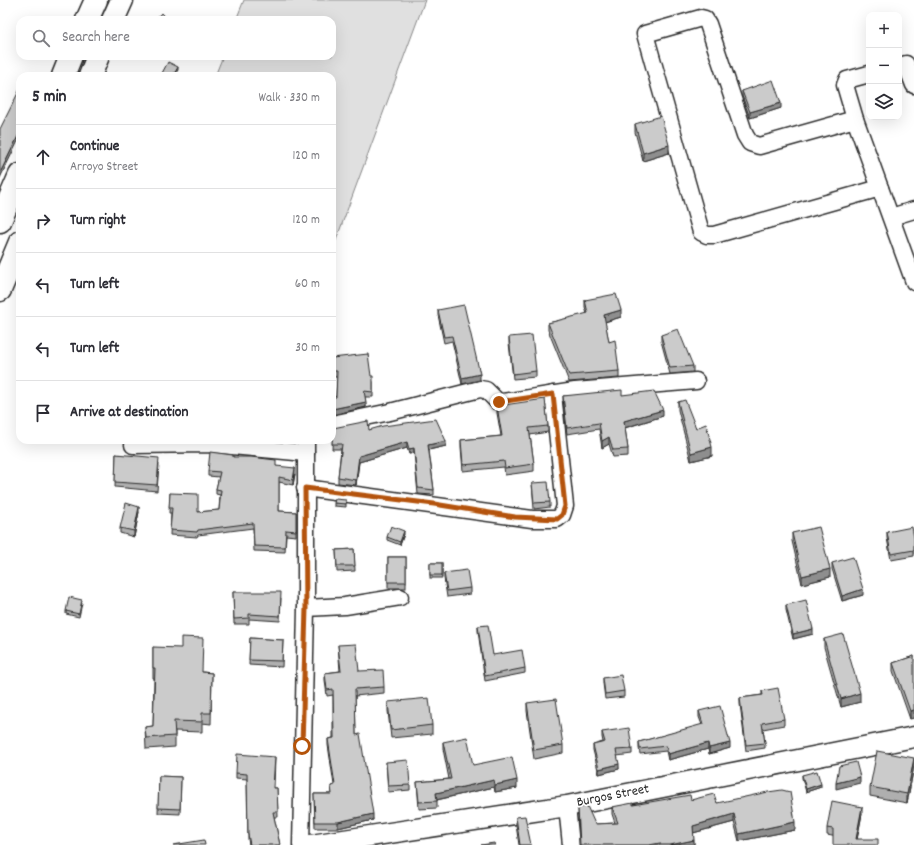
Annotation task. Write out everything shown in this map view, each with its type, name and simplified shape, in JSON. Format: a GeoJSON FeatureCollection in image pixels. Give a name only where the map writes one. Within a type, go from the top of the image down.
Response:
{"type":"FeatureCollection","features":[{"type":"Feature","properties":{"kind":"main road"},"geometry":{"type":"LineString","coordinates":[[89,16],[96,0]]}},
{"type":"Feature","properties":{"kind":"main road"},"geometry":{"type":"LineString","coordinates":[[116,16],[122,0]]}},
{"type":"Feature","properties":{"kind":"main road"},"geometry":{"type":"LineString","coordinates":[[65,72],[70,60]]}},
{"type":"Feature","properties":{"kind":"main road"},"geometry":{"type":"LineString","coordinates":[[92,72],[96,60]]}},
{"type":"Feature","properties":{"kind":"main road"},"geometry":{"type":"LineString","coordinates":[[0,222],[16,184]]}},
{"type":"Feature","properties":{"kind":"main road"},"geometry":{"type":"LineString","coordinates":[[0,290],[16,252]]}},
{"type":"Feature","properties":{"kind":"street"},"geometry":{"type":"LineString","coordinates":[[855,120],[759,146],[750,143],[745,135],[708,24],[705,19],[701,18],[645,34],[701,232],[707,235],[714,235],[880,188]]}},
{"type":"Feature","properties":{"kind":"street"},"geometry":{"type":"LineString","coordinates":[[906,64],[914,85]]}},
{"type":"Feature","properties":{"kind":"street"},"geometry":{"type":"LineString","coordinates":[[866,75],[847,80],[845,85],[855,120],[914,282]]}},
{"type":"Feature","properties":{"kind":"street"},"geometry":{"type":"LineString","coordinates":[[891,217],[914,210]]}},
{"type":"Feature","properties":{"kind":"street"},"geometry":{"type":"LineString","coordinates":[[336,423],[390,412],[480,389],[486,390],[499,402],[553,394],[696,381]]}},
{"type":"Feature","properties":{"kind":"street"},"geometry":{"type":"LineString","coordinates":[[305,488],[434,504],[515,517],[557,519],[562,515],[565,506],[553,394]]}},
{"type":"Feature","properties":{"kind":"street"},"geometry":{"type":"LineString","coordinates":[[133,445],[210,444],[306,447],[306,608],[301,845]]}},
{"type":"Feature","properties":{"kind":"street"},"geometry":{"type":"LineString","coordinates":[[306,608],[345,606],[400,597]]}},
{"type":"Feature","properties":{"kind":"street","name":"Burgos Street"},"geometry":{"type":"LineString","coordinates":[[311,845],[567,806],[914,737]]}},
{"type":"Feature","properties":{"kind":"street"},"geometry":{"type":"LineString","coordinates":[[567,806],[572,845]]}},
{"type":"Feature","properties":{"kind":"shaded area"},"geometry":{"type":"Polygon","coordinates":[[[244,0],[425,0],[336,240],[336,72],[217,72],[221,60],[336,60],[336,16],[238,16],[244,0]]]}},
{"type":"Feature","properties":{"kind":"building"},"geometry":{"type":"Polygon","coordinates":[[[168,62],[178,67],[175,72],[163,72],[168,62]]]}},
{"type":"Feature","properties":{"kind":"building"},"geometry":{"type":"Polygon","coordinates":[[[773,80],[781,103],[750,112],[742,91],[773,80]]]}},
{"type":"Feature","properties":{"kind":"building"},"geometry":{"type":"Polygon","coordinates":[[[16,97],[16,140],[0,173],[0,129],[16,97]]]}},
{"type":"Feature","properties":{"kind":"building"},"geometry":{"type":"Polygon","coordinates":[[[661,116],[669,145],[643,153],[635,124],[661,116]]]}},
{"type":"Feature","properties":{"kind":"building"},"geometry":{"type":"Polygon","coordinates":[[[616,294],[621,310],[604,315],[609,342],[615,340],[619,371],[569,375],[548,323],[588,313],[585,300],[616,294]]]}},
{"type":"Feature","properties":{"kind":"building"},"geometry":{"type":"Polygon","coordinates":[[[464,305],[480,374],[462,378],[452,336],[444,337],[438,310],[464,305]]]}},
{"type":"Feature","properties":{"kind":"building"},"geometry":{"type":"Polygon","coordinates":[[[678,329],[693,366],[670,368],[661,335],[678,329]]]}},
{"type":"Feature","properties":{"kind":"building"},"geometry":{"type":"Polygon","coordinates":[[[532,335],[536,371],[513,374],[509,337],[532,335]]]}},
{"type":"Feature","properties":{"kind":"building"},"geometry":{"type":"Polygon","coordinates":[[[368,354],[371,376],[373,376],[373,392],[364,391],[366,402],[336,408],[336,358],[368,354]]]}},
{"type":"Feature","properties":{"kind":"building"},"geometry":{"type":"Polygon","coordinates":[[[622,390],[622,395],[654,391],[663,410],[624,421],[628,449],[613,450],[609,437],[602,441],[599,423],[567,428],[563,396],[622,390]]]}},
{"type":"Feature","properties":{"kind":"building"},"geometry":{"type":"Polygon","coordinates":[[[545,399],[548,426],[529,428],[534,464],[505,468],[504,461],[463,465],[461,440],[502,436],[497,406],[545,399]]]}},
{"type":"Feature","properties":{"kind":"building"},"geometry":{"type":"Polygon","coordinates":[[[685,400],[696,428],[706,424],[712,447],[691,453],[678,402],[685,400]]]}},
{"type":"Feature","properties":{"kind":"building"},"geometry":{"type":"Polygon","coordinates":[[[436,419],[446,441],[428,445],[434,490],[418,488],[414,448],[409,449],[407,442],[359,456],[356,480],[338,477],[342,444],[336,444],[336,427],[368,421],[369,430],[383,426],[436,419]]]}},
{"type":"Feature","properties":{"kind":"building"},"geometry":{"type":"Polygon","coordinates":[[[210,452],[233,455],[233,457],[251,457],[276,460],[276,466],[295,468],[293,480],[279,477],[279,511],[296,512],[296,531],[286,530],[285,547],[254,546],[253,523],[198,530],[197,532],[170,530],[172,508],[169,508],[170,493],[198,494],[198,512],[219,510],[221,490],[216,489],[220,472],[208,471],[210,452]]]}},
{"type":"Feature","properties":{"kind":"building"},"geometry":{"type":"Polygon","coordinates":[[[116,454],[159,458],[157,485],[115,482],[116,454]]]}},
{"type":"Feature","properties":{"kind":"building"},"geometry":{"type":"Polygon","coordinates":[[[548,482],[550,502],[534,503],[532,483],[548,482]]]}},
{"type":"Feature","properties":{"kind":"building"},"geometry":{"type":"Polygon","coordinates":[[[335,499],[346,500],[346,504],[334,503],[335,499]]]}},
{"type":"Feature","properties":{"kind":"building"},"geometry":{"type":"Polygon","coordinates":[[[126,503],[139,507],[134,531],[120,528],[126,503]]]}},
{"type":"Feature","properties":{"kind":"building"},"geometry":{"type":"Polygon","coordinates":[[[391,526],[404,531],[400,542],[387,537],[391,526]]]}},
{"type":"Feature","properties":{"kind":"building"},"geometry":{"type":"Polygon","coordinates":[[[819,527],[830,569],[802,576],[792,533],[819,527]]]}},
{"type":"Feature","properties":{"kind":"building"},"geometry":{"type":"Polygon","coordinates":[[[912,527],[914,550],[891,554],[887,532],[912,527]]]}},
{"type":"Feature","properties":{"kind":"building"},"geometry":{"type":"Polygon","coordinates":[[[354,549],[355,566],[337,566],[336,550],[354,549]]]}},
{"type":"Feature","properties":{"kind":"building"},"geometry":{"type":"Polygon","coordinates":[[[388,557],[406,557],[406,582],[388,582],[388,557]]]}},
{"type":"Feature","properties":{"kind":"building"},"geometry":{"type":"Polygon","coordinates":[[[853,557],[863,589],[842,596],[832,563],[853,557]]]}},
{"type":"Feature","properties":{"kind":"building"},"geometry":{"type":"Polygon","coordinates":[[[430,563],[442,563],[442,575],[430,575],[430,563]]]}},
{"type":"Feature","properties":{"kind":"building"},"geometry":{"type":"Polygon","coordinates":[[[467,570],[470,588],[447,591],[444,573],[467,570]]]}},
{"type":"Feature","properties":{"kind":"building"},"geometry":{"type":"Polygon","coordinates":[[[233,592],[281,592],[280,616],[249,614],[249,618],[234,619],[233,592]]]}},
{"type":"Feature","properties":{"kind":"building"},"geometry":{"type":"Polygon","coordinates":[[[69,597],[82,600],[79,614],[66,611],[69,597]]]}},
{"type":"Feature","properties":{"kind":"building"},"geometry":{"type":"Polygon","coordinates":[[[806,600],[813,629],[793,634],[786,605],[806,600]]]}},
{"type":"Feature","properties":{"kind":"building"},"geometry":{"type":"Polygon","coordinates":[[[488,625],[493,655],[522,650],[525,668],[485,676],[478,626],[488,625]]]}},
{"type":"Feature","properties":{"kind":"building"},"geometry":{"type":"Polygon","coordinates":[[[843,634],[860,693],[841,699],[824,639],[843,634]]]}},
{"type":"Feature","properties":{"kind":"building"},"geometry":{"type":"Polygon","coordinates":[[[181,637],[203,638],[202,672],[212,673],[211,713],[202,713],[202,722],[174,721],[175,736],[146,738],[145,727],[153,726],[155,668],[153,668],[153,647],[181,648],[181,637]]]}},
{"type":"Feature","properties":{"kind":"building"},"geometry":{"type":"Polygon","coordinates":[[[250,638],[283,640],[282,661],[249,660],[250,638]]]}},
{"type":"Feature","properties":{"kind":"building"},"geometry":{"type":"Polygon","coordinates":[[[356,644],[359,671],[383,670],[384,687],[355,689],[356,735],[360,734],[373,814],[338,822],[315,822],[314,794],[332,794],[331,786],[335,785],[328,739],[334,738],[333,689],[327,690],[325,673],[341,671],[338,645],[356,644]]]}},
{"type":"Feature","properties":{"kind":"building"},"geometry":{"type":"Polygon","coordinates":[[[914,656],[914,710],[910,711],[893,663],[914,656]]]}},
{"type":"Feature","properties":{"kind":"building"},"geometry":{"type":"Polygon","coordinates":[[[621,675],[624,691],[605,694],[603,678],[621,675]]]}},
{"type":"Feature","properties":{"kind":"building"},"geometry":{"type":"Polygon","coordinates":[[[778,688],[784,719],[762,723],[765,743],[746,745],[740,698],[763,695],[762,691],[778,688]]]}},
{"type":"Feature","properties":{"kind":"building"},"geometry":{"type":"Polygon","coordinates":[[[429,698],[432,725],[391,730],[388,702],[429,698]]]}},
{"type":"Feature","properties":{"kind":"building"},"geometry":{"type":"Polygon","coordinates":[[[556,699],[563,745],[534,750],[527,703],[556,699]]]}},
{"type":"Feature","properties":{"kind":"building"},"geometry":{"type":"Polygon","coordinates":[[[720,706],[730,743],[709,748],[708,743],[668,754],[666,746],[640,749],[639,742],[703,724],[699,711],[720,706]]]}},
{"type":"Feature","properties":{"kind":"building"},"geometry":{"type":"Polygon","coordinates":[[[629,728],[632,749],[616,750],[619,764],[599,769],[593,745],[605,742],[602,732],[629,728]]]}},
{"type":"Feature","properties":{"kind":"building"},"geometry":{"type":"Polygon","coordinates":[[[467,737],[473,765],[512,757],[517,780],[495,785],[494,780],[436,793],[437,801],[419,802],[417,782],[451,779],[443,742],[467,737]]]}},
{"type":"Feature","properties":{"kind":"building"},"geometry":{"type":"Polygon","coordinates":[[[877,751],[914,758],[907,794],[870,787],[877,751]]]}},
{"type":"Feature","properties":{"kind":"building"},"geometry":{"type":"Polygon","coordinates":[[[237,754],[275,757],[273,788],[277,788],[278,812],[273,812],[280,845],[250,845],[248,834],[247,774],[236,773],[237,754]]]}},
{"type":"Feature","properties":{"kind":"building"},"geometry":{"type":"Polygon","coordinates":[[[408,760],[410,785],[388,786],[386,762],[408,760]]]}},
{"type":"Feature","properties":{"kind":"building"},"geometry":{"type":"Polygon","coordinates":[[[856,762],[860,777],[836,783],[839,766],[856,762]]]}},
{"type":"Feature","properties":{"kind":"building"},"geometry":{"type":"Polygon","coordinates":[[[817,771],[821,784],[806,789],[802,775],[817,771]]]}},
{"type":"Feature","properties":{"kind":"building"},"geometry":{"type":"Polygon","coordinates":[[[159,776],[181,777],[180,809],[158,808],[159,776]]]}},
{"type":"Feature","properties":{"kind":"building"},"geometry":{"type":"Polygon","coordinates":[[[782,790],[790,792],[795,822],[739,834],[734,814],[693,826],[694,840],[670,845],[660,845],[660,843],[649,845],[580,845],[578,808],[587,806],[595,824],[618,823],[612,807],[633,803],[633,805],[690,795],[691,800],[714,794],[717,803],[782,790]]]}},
{"type":"Feature","properties":{"kind":"building"},"geometry":{"type":"Polygon","coordinates":[[[832,801],[862,807],[856,839],[878,839],[878,845],[833,845],[833,829],[827,828],[832,801]]]}},
{"type":"Feature","properties":{"kind":"building"},"geometry":{"type":"Polygon","coordinates":[[[525,816],[531,845],[520,845],[516,817],[525,816]]]}},
{"type":"Feature","properties":{"kind":"building"},"geometry":{"type":"Polygon","coordinates":[[[204,840],[205,845],[173,845],[204,840]]]}},
{"type":"Feature","properties":{"kind":"building"},"geometry":{"type":"Polygon","coordinates":[[[494,843],[495,845],[481,845],[494,843]]]}},
{"type":"Feature","properties":{"kind":"route"},"geometry":{"type":"LineString","coordinates":[[302,746],[306,608],[305,488],[434,504],[515,517],[557,519],[562,515],[565,506],[553,394],[499,402]]}}]}
